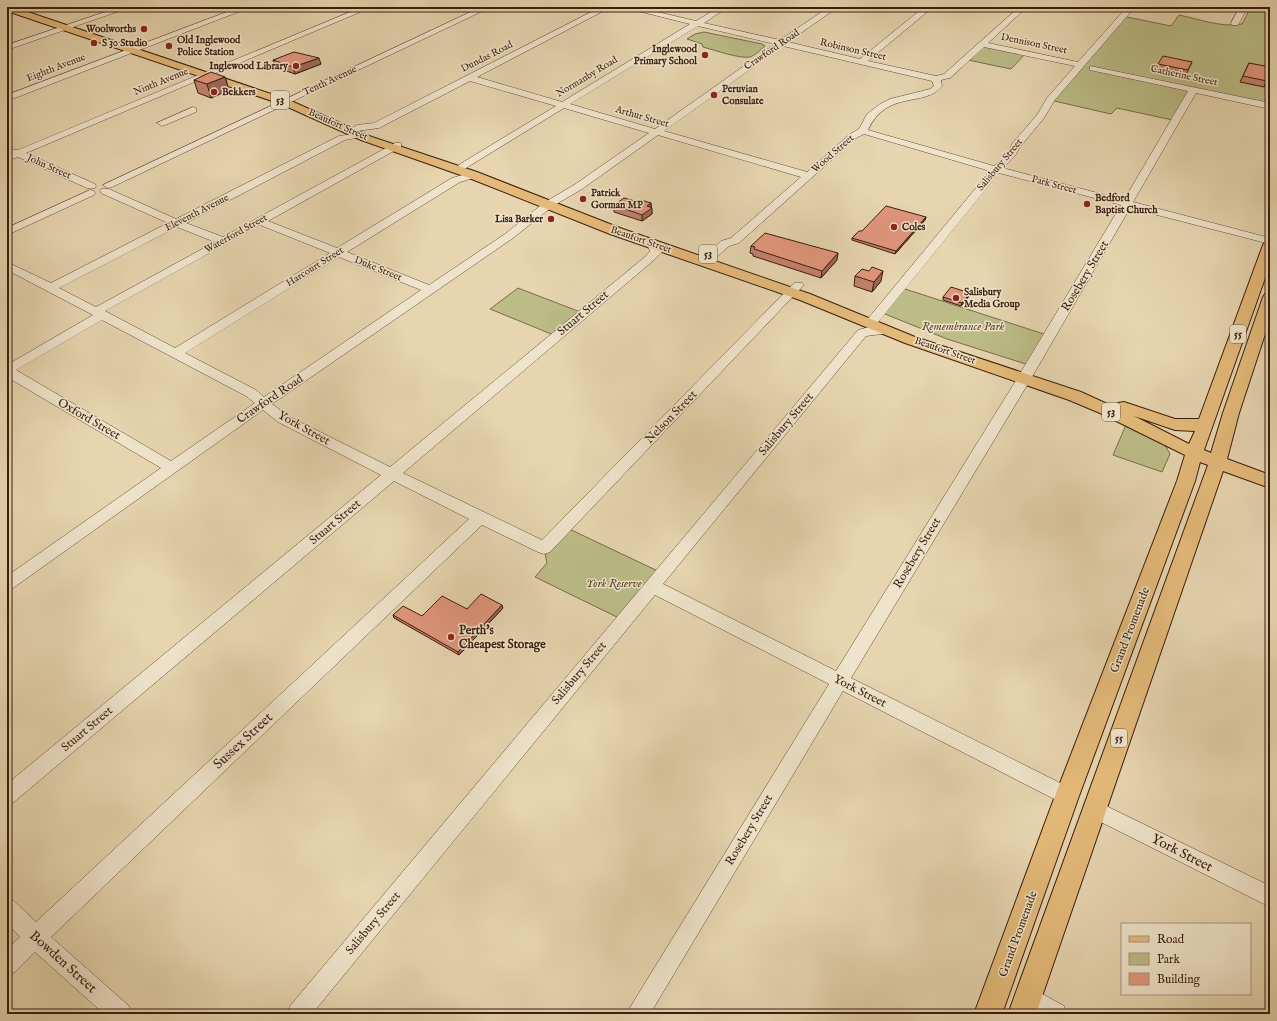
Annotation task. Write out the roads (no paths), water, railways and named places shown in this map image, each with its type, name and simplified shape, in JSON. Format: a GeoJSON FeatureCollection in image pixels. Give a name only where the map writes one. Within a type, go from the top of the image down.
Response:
{"type":"FeatureCollection","features":[{"type":"Feature","properties":{"kind":"main road","name":"Beaufort Street"},"geometry":{"type":"LineString","coordinates":[[17,7],[71,27]]}},
{"type":"Feature","properties":{"kind":"main road","name":"Beaufort Street"},"geometry":{"type":"LineString","coordinates":[[8,8],[71,27],[289,100],[316,114],[358,132],[460,172],[555,203],[654,248],[713,260]]}},
{"type":"Feature","properties":{"kind":"main road","name":"Beaufort Street"},"geometry":{"type":"LineString","coordinates":[[358,132],[382,144],[395,146]]}},
{"type":"Feature","properties":{"kind":"main road","name":"Beaufort Street"},"geometry":{"type":"LineString","coordinates":[[460,172],[473,175],[620,225],[713,260],[795,288],[866,323],[886,330],[1099,395],[1124,407],[1196,448],[1216,464],[1270,482]]}},
{"type":"Feature","properties":{"kind":"main road","name":"Grand Promenade"},"geometry":{"type":"LineString","coordinates":[[988,1014],[1067,796],[1183,488],[1196,448],[1270,245]]}},
{"type":"Feature","properties":{"kind":"main road","name":"Grand Promenade"},"geometry":{"type":"LineString","coordinates":[[1025,1006],[1216,464],[1231,413],[1270,297]]}},
{"type":"Feature","properties":{"kind":"main road","name":"Beaufort Street"},"geometry":{"type":"LineString","coordinates":[[866,323],[916,332],[1027,374],[1196,448]]}},
{"type":"Feature","properties":{"kind":"main road"},"geometry":{"type":"LineString","coordinates":[[1124,407],[1180,426],[1196,427],[1206,423]]}},
{"type":"Feature","properties":{"kind":"main road","name":"Beaufort Street"},"geometry":{"type":"LineString","coordinates":[[1216,464],[1270,472]]}},
{"type":"Feature","properties":{"kind":"main road"},"geometry":{"type":"LineString","coordinates":[[1216,464],[1234,477],[1270,488]]}},
{"type":"Feature","properties":{"kind":"street"},"geometry":{"type":"LineString","coordinates":[[7,48],[128,7]]}},
{"type":"Feature","properties":{"kind":"street","name":"Eighth Avenue"},"geometry":{"type":"LineString","coordinates":[[7,98],[247,7]]}},
{"type":"Feature","properties":{"kind":"street","name":"Ninth Avenue"},"geometry":{"type":"LineString","coordinates":[[7,158],[368,7]]}},
{"type":"Feature","properties":{"kind":"street","name":"Tenth Avenue"},"geometry":{"type":"LineString","coordinates":[[106,188],[487,7]]}},
{"type":"Feature","properties":{"kind":"street","name":"Dundas Road"},"geometry":{"type":"LineString","coordinates":[[358,132],[470,78],[607,7]]}},
{"type":"Feature","properties":{"kind":"street","name":"Robinson Street"},"geometry":{"type":"LineString","coordinates":[[626,7],[936,78]]}},
{"type":"Feature","properties":{"kind":"street","name":"Normanby Road"},"geometry":{"type":"LineString","coordinates":[[460,172],[562,105],[724,7]]}},
{"type":"Feature","properties":{"kind":"street","name":"Crawford Road"},"geometry":{"type":"LineString","coordinates":[[7,584],[171,467],[431,290],[535,217],[538,212],[571,196],[573,191],[834,7]]}},
{"type":"Feature","properties":{"kind":"street"},"geometry":{"type":"LineString","coordinates":[[861,62],[929,7]]}},
{"type":"Feature","properties":{"kind":"street"},"geometry":{"type":"LineString","coordinates":[[936,78],[947,76],[1023,7]]}},
{"type":"Feature","properties":{"kind":"street","name":"Salisbury Street"},"geometry":{"type":"LineString","coordinates":[[298,1014],[652,586],[866,323],[997,169],[1012,154],[1015,146],[1030,130],[1050,100],[1131,7]]}},
{"type":"Feature","properties":{"kind":"street"},"geometry":{"type":"LineString","coordinates":[[1235,23],[1244,7]]}},
{"type":"Feature","properties":{"kind":"street","name":"Dennison Street"},"geometry":{"type":"LineString","coordinates":[[983,44],[1080,65]]}},
{"type":"Feature","properties":{"kind":"street","name":"Catherine Street"},"geometry":{"type":"LineString","coordinates":[[1093,68],[1270,106]]}},
{"type":"Feature","properties":{"kind":"street","name":"Arthur Street"},"geometry":{"type":"LineString","coordinates":[[470,78],[808,176]]}},
{"type":"Feature","properties":{"kind":"street","name":"Wood Street"},"geometry":{"type":"LineString","coordinates":[[713,260],[734,246],[735,241],[853,136],[863,131],[870,116],[883,106],[893,101],[933,91],[938,86],[936,78]]}},
{"type":"Feature","properties":{"kind":"street","name":"Rosebery Street"},"geometry":{"type":"LineString","coordinates":[[637,1014],[1027,374],[1194,89]]}},
{"type":"Feature","properties":{"kind":"street"},"geometry":{"type":"LineString","coordinates":[[162,124],[193,110]]}},
{"type":"Feature","properties":{"kind":"street","name":"Park Street"},"geometry":{"type":"LineString","coordinates":[[863,131],[997,169],[1270,241]]}},
{"type":"Feature","properties":{"kind":"street","name":"Eleventh Avenue"},"geometry":{"type":"LineString","coordinates":[[52,287],[358,132]]}},
{"type":"Feature","properties":{"kind":"street"},"geometry":{"type":"LineString","coordinates":[[376,156],[381,150],[382,144]]}},
{"type":"Feature","properties":{"kind":"street","name":"Waterford Street"},"geometry":{"type":"LineString","coordinates":[[7,370],[98,313],[223,241],[395,146]]}},
{"type":"Feature","properties":{"kind":"street","name":"John Street"},"geometry":{"type":"LineString","coordinates":[[7,149],[18,153],[90,190]]}},
{"type":"Feature","properties":{"kind":"street","name":"Harcourt Street"},"geometry":{"type":"LineString","coordinates":[[174,354],[338,253],[460,172]]}},
{"type":"Feature","properties":{"kind":"street"},"geometry":{"type":"LineString","coordinates":[[7,232],[101,184],[106,188],[177,223],[223,241]]}},
{"type":"Feature","properties":{"kind":"street","name":"Duke Street"},"geometry":{"type":"LineString","coordinates":[[259,221],[431,290]]}},
{"type":"Feature","properties":{"kind":"street","name":"Stuart Street"},"geometry":{"type":"LineString","coordinates":[[7,796],[392,474],[654,248]]}},
{"type":"Feature","properties":{"kind":"street","name":"York Street"},"geometry":{"type":"LineString","coordinates":[[7,265],[52,287],[174,354],[251,393],[283,419],[480,518],[544,548]]}},
{"type":"Feature","properties":{"kind":"street","name":"Nelson Street"},"geometry":{"type":"LineString","coordinates":[[544,548],[795,288]]}},
{"type":"Feature","properties":{"kind":"street","name":"Oxford Street"},"geometry":{"type":"LineString","coordinates":[[7,370],[171,467]]}},
{"type":"Feature","properties":{"kind":"street","name":"Sussex Street"},"geometry":{"type":"LineString","coordinates":[[7,964],[480,518]]}},
{"type":"Feature","properties":{"kind":"street","name":"York Street"},"geometry":{"type":"LineString","coordinates":[[652,586],[1067,796]]}},
{"type":"Feature","properties":{"kind":"street","name":"York Street"},"geometry":{"type":"LineString","coordinates":[[1094,809],[1270,897]]}},
{"type":"Feature","properties":{"kind":"street","name":"Bowden Street"},"geometry":{"type":"LineString","coordinates":[[7,908],[35,937],[121,1014]]}},
{"type":"Feature","properties":{"kind":"street"},"geometry":{"type":"LineString","coordinates":[[1025,1006],[1056,1014]]}},
{"type":"Feature","properties":{"kind":"place","name":"Woolworths"},"geometry":{"type":"Point","coordinates":[144,29]}},
{"type":"Feature","properties":{"kind":"place","name":"S 30 Studio"},"geometry":{"type":"Point","coordinates":[94,43]}},
{"type":"Feature","properties":{"kind":"place","name":"Old Inglewood Police Station"},"geometry":{"type":"Point","coordinates":[169,46]}},
{"type":"Feature","properties":{"kind":"place","name":"Inglewood Primary School"},"geometry":{"type":"Point","coordinates":[705,55]}},
{"type":"Feature","properties":{"kind":"place","name":"Inglewood Library"},"geometry":{"type":"Point","coordinates":[296,66]}},
{"type":"Feature","properties":{"kind":"place","name":"Bekkers"},"geometry":{"type":"Point","coordinates":[214,92]}},
{"type":"Feature","properties":{"kind":"place","name":"Peruvian Consulate"},"geometry":{"type":"Point","coordinates":[714,95]}},
{"type":"Feature","properties":{"kind":"place","name":"Patrick Gorman MP"},"geometry":{"type":"Point","coordinates":[583,199]}},
{"type":"Feature","properties":{"kind":"place","name":"Bedford Baptist Church"},"geometry":{"type":"Point","coordinates":[1087,204]}},
{"type":"Feature","properties":{"kind":"place","name":"Lisa Barker"},"geometry":{"type":"Point","coordinates":[551,219]}},
{"type":"Feature","properties":{"kind":"place","name":"Coles"},"geometry":{"type":"Point","coordinates":[894,227]}},
{"type":"Feature","properties":{"kind":"place","name":"Salisbury Media Group"},"geometry":{"type":"Point","coordinates":[956,298]}},
{"type":"Feature","properties":{"kind":"place","name":"Perth's Cheapest Storage"},"geometry":{"type":"Point","coordinates":[451,637]}},
{"type":"Feature","properties":{"kind":"park label","name":"Remembrance Park"},"geometry":{"type":"Point","coordinates":[963,326]}},
{"type":"Feature","properties":{"kind":"park label","name":"York Reserve"},"geometry":{"type":"Point","coordinates":[614,583]}}]}
